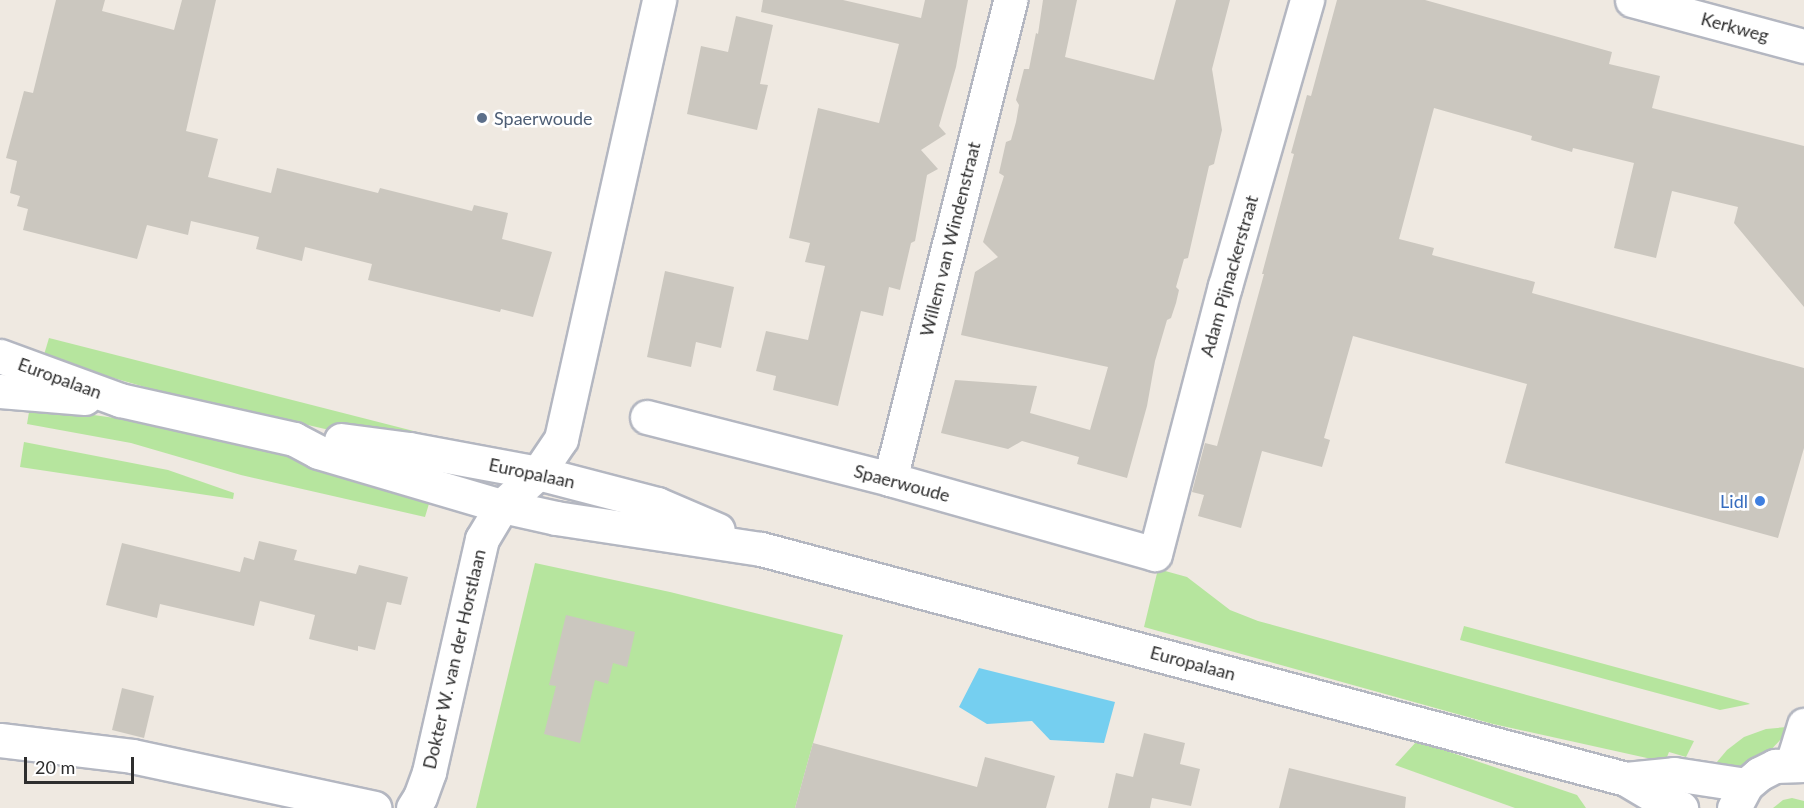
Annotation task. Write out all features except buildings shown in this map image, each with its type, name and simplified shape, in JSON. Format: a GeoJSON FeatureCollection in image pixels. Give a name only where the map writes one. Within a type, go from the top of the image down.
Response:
{"type":"FeatureCollection","features":[{"type":"Feature","properties":{"kind":"street"},"geometry":{"type":"LineString","coordinates":[[521,488],[561,439],[614,191],[659,0]]}},
{"type":"Feature","properties":{"kind":"street","name":"Willem van Windenstraat"},"geometry":{"type":"LineString","coordinates":[[890,479],[1010,0]]}},
{"type":"Feature","properties":{"kind":"street","name":"Adam Pijnackerstraat"},"geometry":{"type":"LineString","coordinates":[[1155,554],[1225,286],[1308,0]]}},
{"type":"Feature","properties":{"kind":"street","name":"Kerkweg"},"geometry":{"type":"LineString","coordinates":[[1632,0],[1804,46]]}},
{"type":"Feature","properties":{"kind":"street","name":"Europalaan"},"geometry":{"type":"LineString","coordinates":[[0,356],[120,400],[294,439],[318,452],[521,488],[657,504],[761,549]]}},
{"type":"Feature","properties":{"kind":"street","name":"Europalaan"},"geometry":{"type":"LineString","coordinates":[[0,391],[120,400]]}},
{"type":"Feature","properties":{"kind":"street","name":"Spaerwoude"},"geometry":{"type":"LineString","coordinates":[[647,417],[890,479],[1155,554]]}},
{"type":"Feature","properties":{"kind":"street","name":"Europalaan"},"geometry":{"type":"LineString","coordinates":[[294,439],[316,436],[409,449],[521,488],[556,518],[761,549],[1626,779],[1666,803],[1681,808]]}},
{"type":"Feature","properties":{"kind":"street","name":"Dokter W. van der Horstlaan"},"geometry":{"type":"LineString","coordinates":[[413,808],[420,797],[429,772],[482,539],[521,488]]}},
{"type":"Feature","properties":{"kind":"street"},"geometry":{"type":"LineString","coordinates":[[1798,764],[1804,725]]}},
{"type":"Feature","properties":{"kind":"street"},"geometry":{"type":"LineString","coordinates":[[0,740],[132,756],[374,808]]}},
{"type":"Feature","properties":{"kind":"street","name":"Europalaan"},"geometry":{"type":"LineString","coordinates":[[1626,779],[1674,774],[1740,797],[1759,774],[1775,766],[1798,764]]}},
{"type":"Feature","properties":{"kind":"green space"},"geometry":{"type":"Polygon","coordinates":[[[49,338],[445,439],[444,445],[325,429],[152,389],[43,358],[49,338]]]}},
{"type":"Feature","properties":{"kind":"green space"},"geometry":{"type":"Polygon","coordinates":[[[30,406],[129,420],[356,471],[431,497],[425,517],[241,475],[131,443],[27,424],[30,406]]]}},
{"type":"Feature","properties":{"kind":"green space"},"geometry":{"type":"Polygon","coordinates":[[[24,442],[168,470],[234,493],[233,499],[20,467],[24,442]]]}},
{"type":"Feature","properties":{"kind":"green space"},"geometry":{"type":"Polygon","coordinates":[[[535,563],[670,592],[843,635],[795,808],[476,808],[535,563]]]}},
{"type":"Feature","properties":{"kind":"green space"},"geometry":{"type":"Polygon","coordinates":[[[1158,569],[1187,577],[1230,610],[1258,621],[1694,741],[1686,757],[1669,752],[1665,762],[1493,724],[1144,627],[1158,569]]]}},
{"type":"Feature","properties":{"kind":"green space"},"geometry":{"type":"Polygon","coordinates":[[[1464,626],[1750,704],[1720,710],[1460,640],[1464,626]]]}},
{"type":"Feature","properties":{"kind":"green space"},"geometry":{"type":"Polygon","coordinates":[[[1787,727],[1783,737],[1764,757],[1735,769],[1711,769],[1727,750],[1744,737],[1766,729],[1787,727]]]}},
{"type":"Feature","properties":{"kind":"green space"},"geometry":{"type":"Polygon","coordinates":[[[1417,741],[1577,795],[1586,808],[1515,808],[1395,765],[1417,741]]]}},
{"type":"Feature","properties":{"kind":"green space"},"geometry":{"type":"Polygon","coordinates":[[[1792,798],[1804,801],[1804,808],[1773,808],[1783,800],[1792,798]]]}},
{"type":"Feature","properties":{"kind":"water"},"geometry":{"type":"Polygon","coordinates":[[[979,668],[1115,702],[1104,743],[1050,740],[1032,721],[987,724],[959,707],[979,668]]]}},
{"type":"Feature","properties":{"kind":"place","name":"Spaerwoude"},"geometry":{"type":"Point","coordinates":[482,118]}},
{"type":"Feature","properties":{"kind":"place","name":"Lidl"},"geometry":{"type":"Point","coordinates":[1760,501]}}]}
